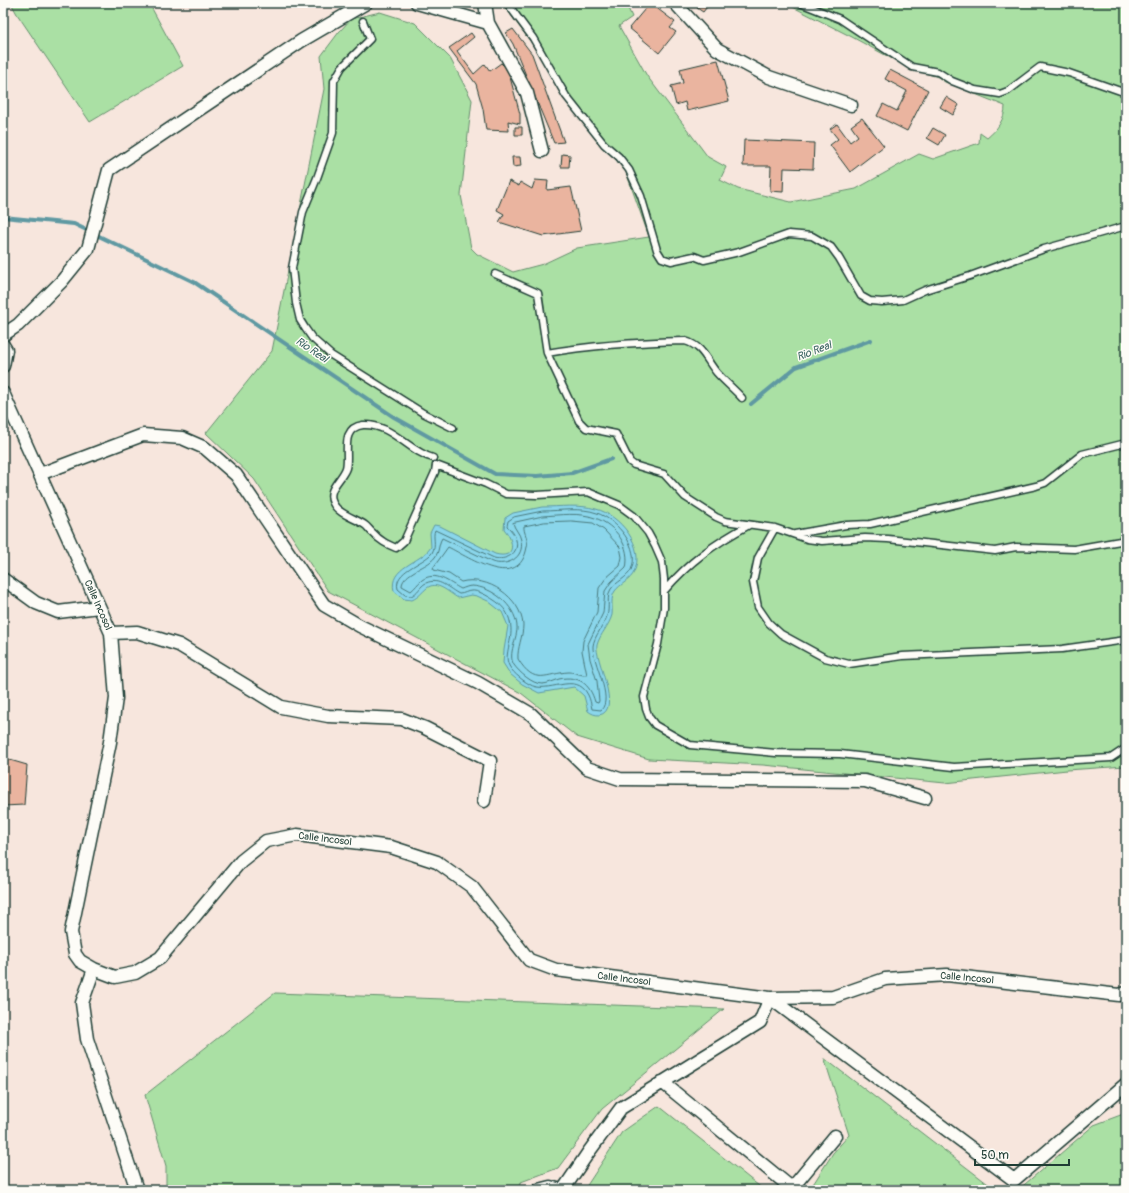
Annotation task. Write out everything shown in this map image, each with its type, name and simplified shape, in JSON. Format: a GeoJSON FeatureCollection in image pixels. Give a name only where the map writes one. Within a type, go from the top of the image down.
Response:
{"type":"FeatureCollection","features":[{"type":"Feature","properties":{"kind":"street"},"geometry":{"type":"LineString","coordinates":[[3,335],[18,325],[57,286],[88,249],[97,209],[109,170],[301,41],[366,3]]}},
{"type":"Feature","properties":{"kind":"street"},"geometry":{"type":"LineString","coordinates":[[416,3],[488,23]]}},
{"type":"Feature","properties":{"kind":"street"},"geometry":{"type":"LineString","coordinates":[[486,3],[488,23],[527,93],[542,151]]}},
{"type":"Feature","properties":{"kind":"street"},"geometry":{"type":"LineString","coordinates":[[675,3],[717,49],[769,77],[851,105]]}},
{"type":"Feature","properties":{"kind":"street"},"geometry":{"type":"LineString","coordinates":[[3,345],[6,350],[3,366]]}},
{"type":"Feature","properties":{"kind":"street","name":"Calle Incosol"},"geometry":{"type":"LineString","coordinates":[[3,393],[111,633],[116,698],[110,742],[71,932],[75,954],[80,961],[94,970],[115,977],[135,973],[160,958],[241,861],[266,841],[297,835],[391,847],[437,862],[472,887],[529,960],[556,970],[770,998],[833,997],[886,979],[947,975],[1119,995],[1126,993]]}},
{"type":"Feature","properties":{"kind":"street"},"geometry":{"type":"LineString","coordinates":[[40,474],[143,435],[182,438],[205,448],[236,475],[324,605],[360,626],[478,683],[531,714],[587,768],[620,779],[865,780],[925,798]]}},
{"type":"Feature","properties":{"kind":"street"},"geometry":{"type":"LineString","coordinates":[[3,579],[36,603],[58,612],[99,607]]}},
{"type":"Feature","properties":{"kind":"street"},"geometry":{"type":"LineString","coordinates":[[111,633],[137,632],[179,645],[281,707],[328,716],[402,719],[425,728],[490,761],[484,801]]}},
{"type":"Feature","properties":{"kind":"street"},"geometry":{"type":"LineString","coordinates":[[94,970],[82,1003],[87,1039],[137,1190]]}},
{"type":"Feature","properties":{"kind":"street"},"geometry":{"type":"LineString","coordinates":[[538,1190],[550,1186],[562,1190],[621,1108],[760,1022],[770,998],[1014,1180],[1126,1084]]}},
{"type":"Feature","properties":{"kind":"street"},"geometry":{"type":"LineString","coordinates":[[662,1082],[793,1189],[834,1136]]}},
{"type":"Feature","properties":{"kind":"lane"},"geometry":{"type":"LineString","coordinates":[[507,3],[533,38],[566,96],[604,144],[619,157],[629,170],[641,196],[657,250],[662,258],[671,261],[694,256],[704,260],[739,252],[789,234],[812,236],[831,247],[861,296],[870,301],[882,302],[903,300],[925,290],[970,276],[1044,249],[1126,226]]}},
{"type":"Feature","properties":{"kind":"lane"},"geometry":{"type":"LineString","coordinates":[[800,3],[840,19],[912,67],[938,72],[952,81],[975,90],[1000,94],[1008,91],[1040,67],[1069,73],[1126,93]]}},
{"type":"Feature","properties":{"kind":"lane"},"geometry":{"type":"LineString","coordinates":[[363,21],[370,39],[342,68],[334,81],[333,133],[303,212],[292,268],[297,308],[300,320],[312,338],[331,355],[423,413],[453,428]]}},
{"type":"Feature","properties":{"kind":"lane"},"geometry":{"type":"LineString","coordinates":[[495,274],[538,293],[547,353],[579,421],[586,428],[616,434],[630,462],[642,468],[664,474],[685,497],[696,506],[725,521],[775,528],[806,539],[822,541],[864,538],[888,539],[995,551],[1016,547],[1074,549],[1126,540]]}},
{"type":"Feature","properties":{"kind":"lane"},"geometry":{"type":"LineString","coordinates":[[547,353],[572,348],[626,343],[685,341],[691,343],[705,354],[716,372],[742,398]]}},
{"type":"Feature","properties":{"kind":"lane"},"geometry":{"type":"LineString","coordinates":[[433,458],[422,455],[384,430],[362,425],[350,433],[347,439],[347,463],[345,470],[330,496],[333,504],[339,511],[366,525],[385,544],[396,548],[404,541],[410,530],[435,472],[436,465],[486,484],[506,494],[537,495],[588,492],[619,505],[634,516],[648,532],[662,562],[664,591],[664,608],[658,644],[644,697],[649,717],[655,725],[690,745],[776,753],[840,754],[954,767],[1111,758],[1126,748]]}},
{"type":"Feature","properties":{"kind":"lane"},"geometry":{"type":"LineString","coordinates":[[793,534],[846,525],[870,524],[1036,486],[1045,483],[1082,454],[1126,443]]}},
{"type":"Feature","properties":{"kind":"lane"},"geometry":{"type":"LineString","coordinates":[[664,591],[689,564],[713,546],[749,525]]}},
{"type":"Feature","properties":{"kind":"lane"},"geometry":{"type":"LineString","coordinates":[[775,528],[758,558],[753,582],[758,607],[774,629],[791,641],[825,658],[849,664],[909,656],[1062,649],[1126,640]]}},
{"type":"Feature","properties":{"kind":"green space"},"geometry":{"type":"Polygon","coordinates":[[[11,3],[149,3],[183,66],[90,122],[11,3]]]}},
{"type":"Feature","properties":{"kind":"green space"},"geometry":{"type":"Polygon","coordinates":[[[502,3],[635,3],[627,6],[632,17],[619,26],[647,76],[708,157],[726,167],[720,180],[738,189],[791,202],[856,189],[919,154],[933,159],[979,143],[980,133],[987,138],[997,128],[1004,115],[1005,106],[945,82],[938,77],[911,69],[785,3],[1126,3],[1126,766],[1067,770],[945,783],[763,765],[649,759],[577,737],[521,693],[328,591],[254,479],[206,433],[272,351],[324,89],[321,56],[339,32],[351,19],[380,12],[415,23],[450,58],[472,100],[461,195],[471,248],[477,254],[513,272],[543,264],[577,248],[649,237],[626,172],[573,107],[533,45],[502,3]]]}},
{"type":"Feature","properties":{"kind":"green space"},"geometry":{"type":"Polygon","coordinates":[[[275,993],[724,1009],[602,1109],[558,1168],[521,1182],[517,1190],[166,1190],[166,1166],[145,1095],[275,993]]]}},
{"type":"Feature","properties":{"kind":"green space"},"geometry":{"type":"Polygon","coordinates":[[[824,1058],[992,1187],[988,1190],[817,1190],[812,1186],[833,1153],[849,1135],[824,1058]]]}},
{"type":"Feature","properties":{"kind":"green space"},"geometry":{"type":"Polygon","coordinates":[[[659,1106],[764,1190],[584,1190],[622,1132],[659,1106]]]}},
{"type":"Feature","properties":{"kind":"green space"},"geometry":{"type":"Polygon","coordinates":[[[1126,1113],[1126,1190],[1018,1190],[1094,1125],[1126,1113]]]}},
{"type":"Feature","properties":{"kind":"water"},"geometry":{"type":"Polygon","coordinates":[[[542,507],[590,507],[605,512],[622,525],[634,543],[637,562],[633,575],[613,594],[612,615],[597,645],[597,652],[608,695],[606,711],[599,715],[588,711],[584,696],[574,687],[539,693],[522,684],[510,674],[503,663],[508,626],[502,612],[488,601],[471,595],[458,598],[443,588],[435,585],[427,588],[419,596],[412,600],[404,599],[394,591],[393,583],[400,571],[431,547],[430,533],[434,525],[440,526],[495,554],[502,555],[510,552],[512,548],[510,538],[504,529],[505,518],[513,513],[542,507]]]}},
{"type":"Feature","properties":{"kind":"building"},"geometry":{"type":"Polygon","coordinates":[[[650,3],[675,22],[670,28],[676,32],[659,53],[629,28],[650,3]]]}},
{"type":"Feature","properties":{"kind":"building"},"geometry":{"type":"Polygon","coordinates":[[[701,3],[710,3],[703,12],[697,8],[701,3]]]}},
{"type":"Feature","properties":{"kind":"building"},"geometry":{"type":"Polygon","coordinates":[[[513,29],[532,54],[564,142],[554,143],[513,44],[506,33],[513,29]]]}},
{"type":"Feature","properties":{"kind":"building"},"geometry":{"type":"Polygon","coordinates":[[[471,33],[474,37],[457,51],[474,74],[485,64],[490,71],[501,63],[508,70],[520,114],[520,124],[508,121],[509,131],[486,130],[483,109],[476,84],[449,48],[471,33]]]}},
{"type":"Feature","properties":{"kind":"building"},"geometry":{"type":"Polygon","coordinates":[[[718,60],[729,101],[687,111],[685,102],[676,105],[671,86],[683,83],[680,69],[718,60]]]}},
{"type":"Feature","properties":{"kind":"building"},"geometry":{"type":"Polygon","coordinates":[[[890,70],[928,90],[907,131],[877,116],[883,104],[897,111],[907,91],[885,79],[890,70]]]}},
{"type":"Feature","properties":{"kind":"building"},"geometry":{"type":"Polygon","coordinates":[[[946,97],[959,105],[953,115],[940,107],[946,97]]]}},
{"type":"Feature","properties":{"kind":"building"},"geometry":{"type":"Polygon","coordinates":[[[862,118],[884,146],[850,172],[830,145],[838,139],[830,129],[837,124],[850,142],[858,136],[851,126],[862,118]]]}},
{"type":"Feature","properties":{"kind":"building"},"geometry":{"type":"Polygon","coordinates":[[[515,127],[522,127],[522,135],[515,135],[515,127]]]}},
{"type":"Feature","properties":{"kind":"building"},"geometry":{"type":"Polygon","coordinates":[[[933,128],[945,135],[939,145],[927,138],[933,128]]]}},
{"type":"Feature","properties":{"kind":"building"},"geometry":{"type":"Polygon","coordinates":[[[744,140],[814,143],[813,169],[784,168],[783,192],[770,191],[771,166],[743,166],[744,140]]]}},
{"type":"Feature","properties":{"kind":"building"},"geometry":{"type":"Polygon","coordinates":[[[562,154],[570,155],[569,167],[561,167],[562,154]]]}},
{"type":"Feature","properties":{"kind":"building"},"geometry":{"type":"Polygon","coordinates":[[[512,157],[520,157],[521,166],[513,167],[512,157]]]}},
{"type":"Feature","properties":{"kind":"building"},"geometry":{"type":"Polygon","coordinates":[[[535,180],[548,181],[547,190],[571,187],[581,231],[543,236],[499,222],[504,214],[497,210],[509,181],[519,186],[520,182],[532,189],[535,180]]]}},
{"type":"Feature","properties":{"kind":"building"},"geometry":{"type":"Polygon","coordinates":[[[3,758],[27,765],[24,805],[3,806],[3,758]]]}},
{"type":"Feature","properties":{"kind":"waterway","name":"Rio Real"},"geometry":{"type":"LineString","coordinates":[[3,217],[74,224],[194,282],[394,417],[495,474],[537,476],[572,473],[611,459]]}},
{"type":"Feature","properties":{"kind":"waterway","name":"Rio Real"},"geometry":{"type":"LineString","coordinates":[[751,404],[796,367],[871,340]]}}]}
